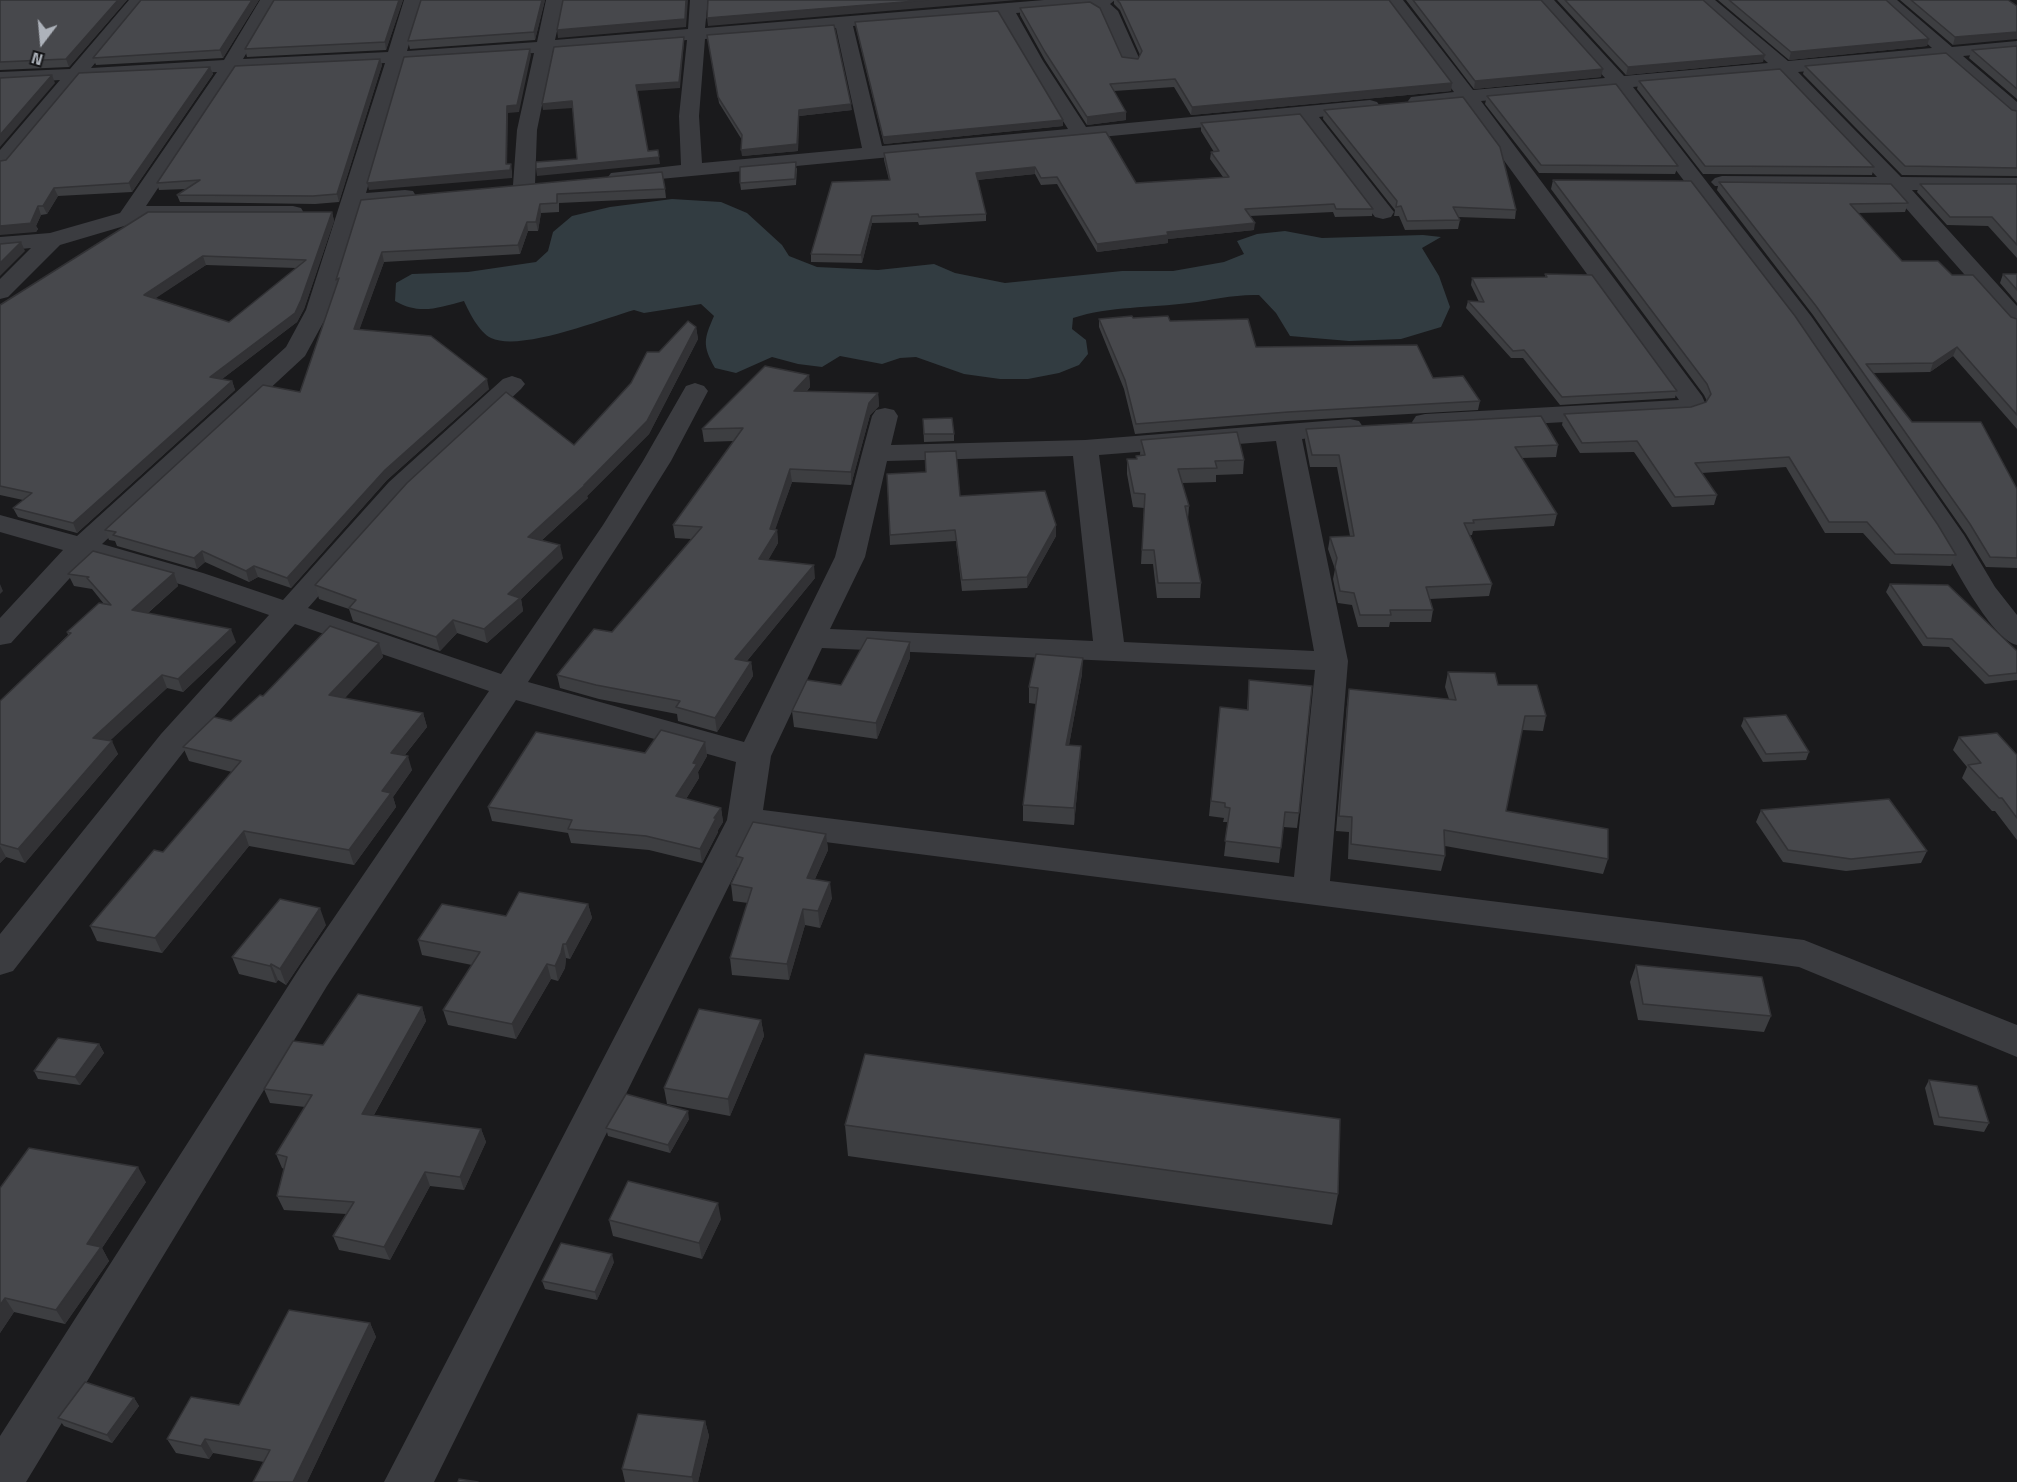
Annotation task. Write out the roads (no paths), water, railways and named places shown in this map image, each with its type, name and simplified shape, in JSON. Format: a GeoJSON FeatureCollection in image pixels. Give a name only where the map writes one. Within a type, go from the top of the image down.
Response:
{"type":"FeatureCollection","features":[{"type":"Feature","properties":{"kind":"street"},"geometry":{"type":"LineString","coordinates":[[0,163],[138,0]]}},
{"type":"Feature","properties":{"kind":"street"},"geometry":{"type":"LineString","coordinates":[[128,217],[231,65],[269,0]]}},
{"type":"Feature","properties":{"kind":"street"},"geometry":{"type":"LineString","coordinates":[[0,636],[82,547],[296,351],[318,310],[336,209],[396,57],[413,0]]}},
{"type":"Feature","properties":{"kind":"street"},"geometry":{"type":"LineString","coordinates":[[524,185],[528,130],[555,0]]}},
{"type":"Feature","properties":{"kind":"street"},"geometry":{"type":"LineString","coordinates":[[692,170],[689,116],[699,0]]}},
{"type":"Feature","properties":{"kind":"street"},"geometry":{"type":"LineString","coordinates":[[856,0],[852,21],[874,154]]}},
{"type":"Feature","properties":{"kind":"street"},"geometry":{"type":"LineString","coordinates":[[0,78],[396,57],[852,21],[994,6],[1097,0],[1109,11],[1131,60]]}},
{"type":"Feature","properties":{"kind":"street"},"geometry":{"type":"LineString","coordinates":[[875,453],[1084,448],[1287,431],[1693,405],[1693,401],[1532,181],[1394,0]]}},
{"type":"Feature","properties":{"kind":"street"},"geometry":{"type":"LineString","coordinates":[[1545,0],[1619,82],[1684,182],[1803,321],[1944,526],[1982,590],[2017,636]]}},
{"type":"Feature","properties":{"kind":"street"},"geometry":{"type":"LineString","coordinates":[[1705,0],[1783,67],[1895,183],[2017,320]]}},
{"type":"Feature","properties":{"kind":"street"},"geometry":{"type":"LineString","coordinates":[[1887,0],[2017,112]]}},
{"type":"Feature","properties":{"kind":"street"},"geometry":{"type":"LineString","coordinates":[[994,6],[1034,61],[1081,134]]}},
{"type":"Feature","properties":{"kind":"street"},"geometry":{"type":"LineString","coordinates":[[603,178],[2017,46]]}},
{"type":"Feature","properties":{"kind":"street"},"geometry":{"type":"LineString","coordinates":[[1305,112],[1383,212]]}},
{"type":"Feature","properties":{"kind":"street"},"geometry":{"type":"LineString","coordinates":[[1532,181],[1555,181]]}},
{"type":"Feature","properties":{"kind":"street"},"geometry":{"type":"LineString","coordinates":[[1684,182],[2017,184]]}},
{"type":"Feature","properties":{"kind":"street"},"geometry":{"type":"LineString","coordinates":[[501,187],[547,183]]}},
{"type":"Feature","properties":{"kind":"street"},"geometry":{"type":"LineString","coordinates":[[0,244],[52,240],[128,217],[161,210],[336,209],[422,195]]}},
{"type":"Feature","properties":{"kind":"street"},"geometry":{"type":"LineString","coordinates":[[0,292],[52,240]]}},
{"type":"Feature","properties":{"kind":"street"},"geometry":{"type":"LineString","coordinates":[[0,961],[173,742],[287,613],[399,488],[512,384]]}},
{"type":"Feature","properties":{"kind":"street"},"geometry":{"type":"LineString","coordinates":[[0,1480],[314,976],[617,525],[657,461],[695,391]]}},
{"type":"Feature","properties":{"kind":"street"},"geometry":{"type":"LineString","coordinates":[[408,1482],[744,820],[754,756],[850,557],[885,416]]}},
{"type":"Feature","properties":{"kind":"street"},"geometry":{"type":"LineString","coordinates":[[1287,431],[1332,661],[1311,892]]}},
{"type":"Feature","properties":{"kind":"street"},"geometry":{"type":"LineString","coordinates":[[1084,448],[1110,650]]}},
{"type":"Feature","properties":{"kind":"street"},"geometry":{"type":"LineString","coordinates":[[0,523],[193,579],[508,687],[754,756]]}},
{"type":"Feature","properties":{"kind":"street"},"geometry":{"type":"LineString","coordinates":[[811,638],[1332,661]]}},
{"type":"Feature","properties":{"kind":"street"},"geometry":{"type":"LineString","coordinates":[[744,820],[1804,954],[2017,1042]]}}]}
